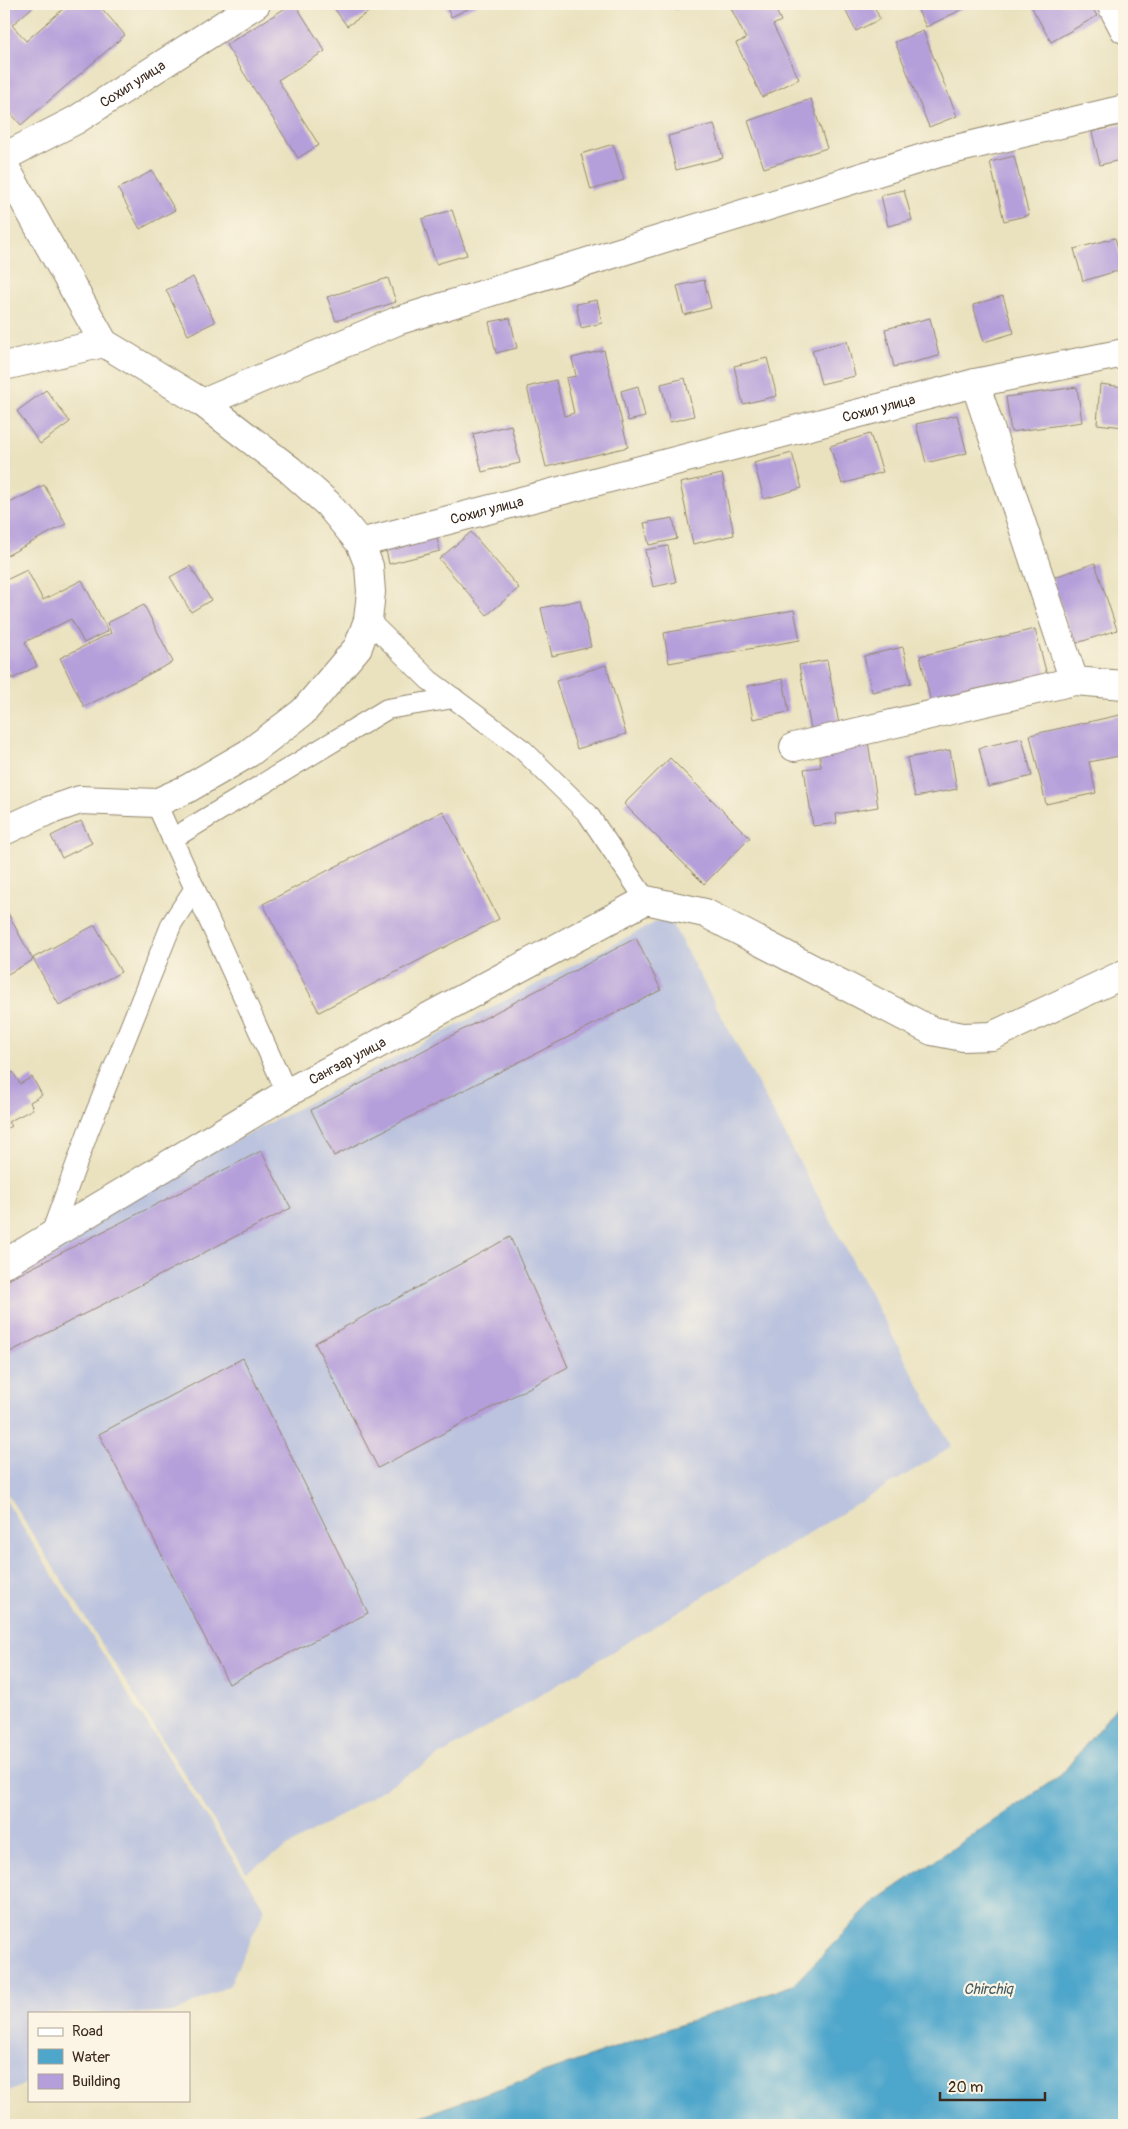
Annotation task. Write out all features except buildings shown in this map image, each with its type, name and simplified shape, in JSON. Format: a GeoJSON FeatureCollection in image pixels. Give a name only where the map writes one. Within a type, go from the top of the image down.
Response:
{"type":"FeatureCollection","features":[{"type":"Feature","properties":{"kind":"street","name":"Сохил улица"},"geometry":{"type":"LineString","coordinates":[[4,157],[76,120],[256,4]]}},
{"type":"Feature","properties":{"kind":"street"},"geometry":{"type":"LineString","coordinates":[[1111,4],[1124,28]]}},
{"type":"Feature","properties":{"kind":"street"},"geometry":{"type":"LineString","coordinates":[[204,403],[397,321],[939,153],[1124,109]]}},
{"type":"Feature","properties":{"kind":"street"},"geometry":{"type":"LineString","coordinates":[[4,165],[104,344],[204,403],[289,469],[328,504],[360,543],[369,566],[371,592],[368,620],[358,647],[303,712],[249,753],[187,789],[156,803],[80,800],[45,812],[4,831]]}},
{"type":"Feature","properties":{"kind":"street"},"geometry":{"type":"LineString","coordinates":[[4,366],[104,344]]}},
{"type":"Feature","properties":{"kind":"street","name":"Сохил улица"},"geometry":{"type":"LineString","coordinates":[[360,543],[975,384],[1124,354]]}},
{"type":"Feature","properties":{"kind":"street"},"geometry":{"type":"LineString","coordinates":[[975,384],[1074,682]]}},
{"type":"Feature","properties":{"kind":"street"},"geometry":{"type":"LineString","coordinates":[[794,747],[1074,682],[1124,685]]}},
{"type":"Feature","properties":{"kind":"street"},"geometry":{"type":"LineString","coordinates":[[646,900],[706,913],[932,1031],[963,1037],[992,1036],[1124,974]]}},
{"type":"Feature","properties":{"kind":"street","name":"Сангзар улица"},"geometry":{"type":"LineString","coordinates":[[4,1264],[287,1093],[646,900]]}},
{"type":"Feature","properties":{"kind":"lane"},"geometry":{"type":"LineString","coordinates":[[368,620],[429,680],[523,750],[588,814],[646,900]]}},
{"type":"Feature","properties":{"kind":"lane"},"geometry":{"type":"LineString","coordinates":[[172,839],[387,709],[454,698]]}},
{"type":"Feature","properties":{"kind":"lane"},"geometry":{"type":"LineString","coordinates":[[156,803],[287,1093]]}},
{"type":"Feature","properties":{"kind":"lane"},"geometry":{"type":"LineString","coordinates":[[50,1237],[88,1132],[172,923],[194,888]]}},
{"type":"Feature","properties":{"kind":"shaded area"},"geometry":{"type":"Polygon","coordinates":[[[668,916],[952,1447],[246,1872],[4,1489],[4,1261],[668,916]]]}},
{"type":"Feature","properties":{"kind":"shaded area"},"geometry":{"type":"Polygon","coordinates":[[[4,1498],[265,1909],[229,1986],[175,2012],[28,2012],[28,2082],[4,2094],[4,1498]]]}},
{"type":"Feature","properties":{"kind":"water","name":"Chirchiq"},"geometry":{"type":"Polygon","coordinates":[[[1124,1698],[1124,2125],[396,2125],[793,1985],[874,1902],[1061,1775],[1124,1698]]]}}]}
